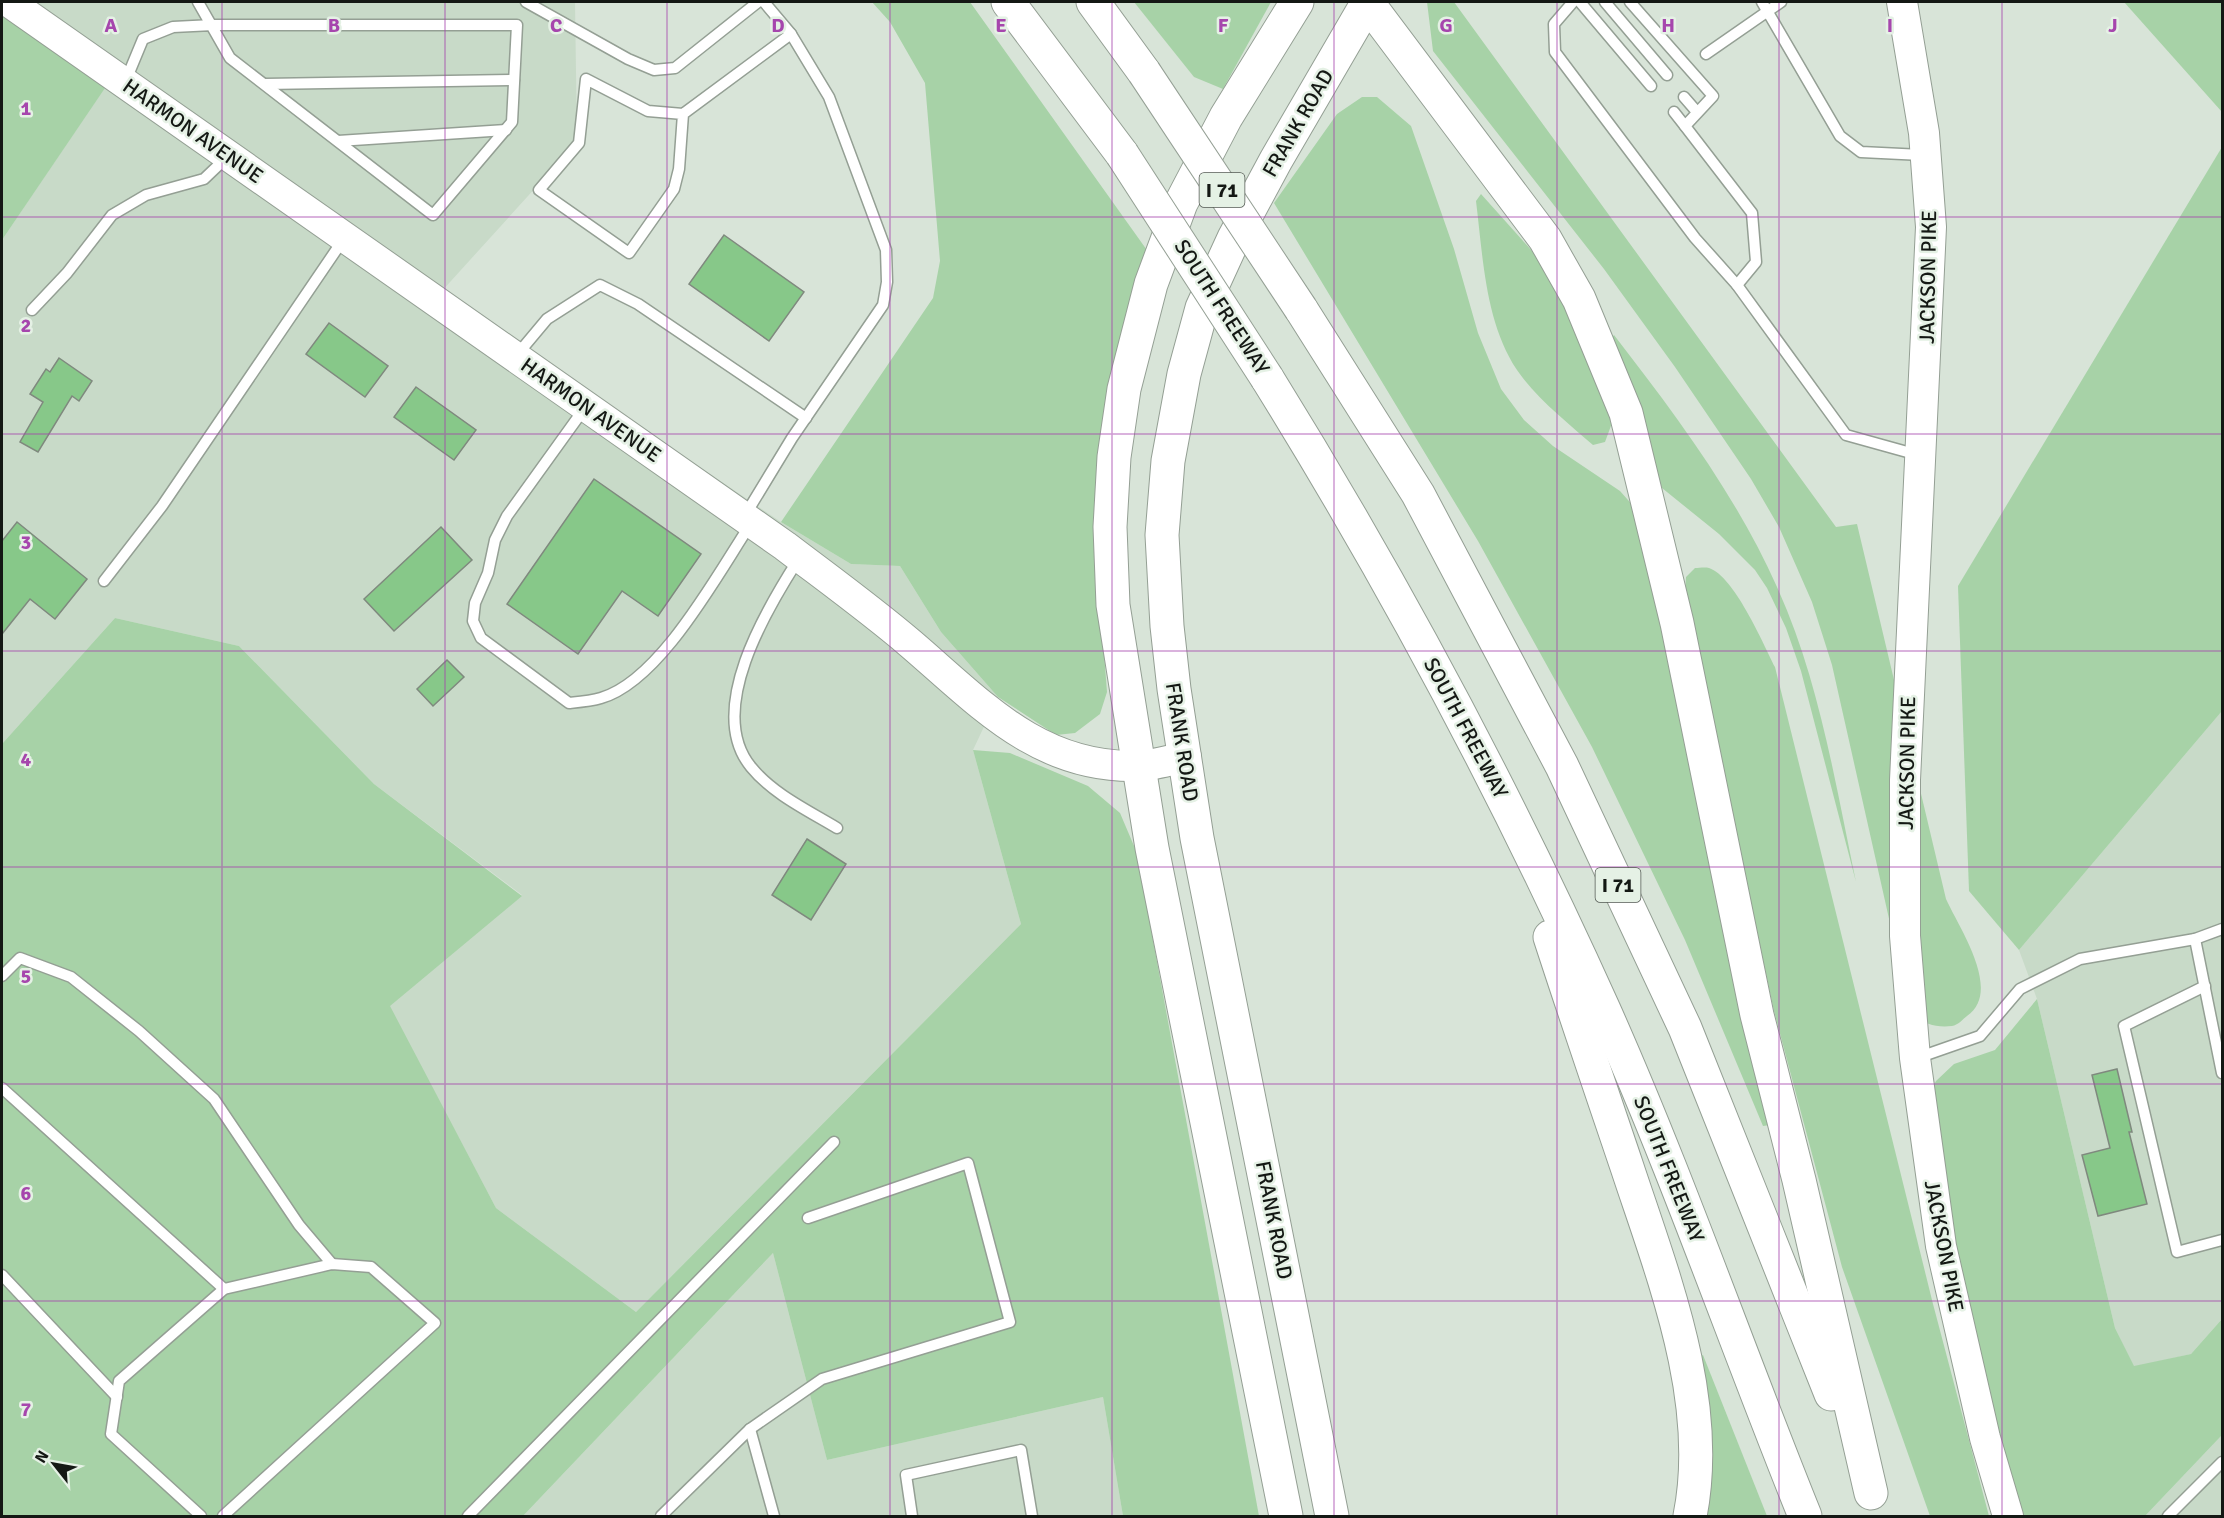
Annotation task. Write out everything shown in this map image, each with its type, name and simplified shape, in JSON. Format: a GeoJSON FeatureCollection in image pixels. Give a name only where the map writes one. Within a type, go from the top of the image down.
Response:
{"type":"FeatureCollection","features":[{"type":"Feature","properties":{"kind":"highway","name":"SOUTH FREEWAY"},"geometry":{"type":"LineString","coordinates":[[1008,2],[1122,154],[1267,378],[1347,510],[1500,791],[1604,1011],[1805,1516]]}},
{"type":"Feature","properties":{"kind":"highway","name":"I 71"},"geometry":{"type":"LineString","coordinates":[[1093,2],[1144,72],[1301,309],[1418,494],[1562,766],[1685,1028],[1876,1505]]}},
{"type":"Feature","properties":{"kind":"highway"},"geometry":{"type":"LineString","coordinates":[[1286,1516],[1138,766],[1113,605],[1110,527],[1114,457],[1124,389],[1151,284],[1181,203],[1226,117],[1297,2]]}},
{"type":"Feature","properties":{"kind":"highway"},"geometry":{"type":"LineString","coordinates":[[1368,2],[1545,239],[1579,299],[1626,414],[1677,623],[1758,1015],[1876,1505]]}},
{"type":"Feature","properties":{"kind":"highway","name":"FRANK ROAD"},"geometry":{"type":"LineString","coordinates":[[1332,1516],[1197,838],[1167,626],[1162,535],[1168,461],[1184,374],[1202,308],[1234,238],[1276,160],[1368,2]]}},
{"type":"Feature","properties":{"kind":"highway"},"geometry":{"type":"LineString","coordinates":[[1500,791],[1660,1267],[1696,1414],[1697,1464],[1690,1516]]}},
{"type":"Feature","properties":{"kind":"main road","name":"HARMON AVENUE"},"geometry":{"type":"LineString","coordinates":[[9,2],[800,557],[872,611],[1014,731],[1055,752],[1082,760],[1138,766],[1186,757]]}},
{"type":"Feature","properties":{"kind":"main road","name":"JACKSON PIKE"},"geometry":{"type":"LineString","coordinates":[[1902,2],[1926,155],[1931,227],[1905,780],[1905,936],[1915,1058],[1941,1246],[1985,1438],[2008,1516]]}},
{"type":"Feature","properties":{"kind":"lane"},"geometry":{"type":"LineString","coordinates":[[125,83],[143,39],[173,27],[213,25],[517,25],[512,122],[433,215],[230,58],[213,25],[198,2]]}},
{"type":"Feature","properties":{"kind":"lane"},"geometry":{"type":"LineString","coordinates":[[526,2],[628,59],[654,70],[675,68],[758,2]]}},
{"type":"Feature","properties":{"kind":"lane"},"geometry":{"type":"LineString","coordinates":[[586,406],[507,516],[495,540],[488,573],[475,603],[473,621],[481,638],[569,703],[602,698],[629,683],[672,643],[748,520],[806,418],[883,305],[887,282],[886,250],[829,97],[791,34],[764,2]]}},
{"type":"Feature","properties":{"kind":"lane"},"geometry":{"type":"LineString","coordinates":[[1573,2],[1554,24],[1555,52],[1695,238],[1737,285],[1846,435],[1922,456]]}},
{"type":"Feature","properties":{"kind":"lane"},"geometry":{"type":"LineString","coordinates":[[1580,2],[1651,86]]}},
{"type":"Feature","properties":{"kind":"lane"},"geometry":{"type":"LineString","coordinates":[[1605,2],[1667,75]]}},
{"type":"Feature","properties":{"kind":"lane"},"geometry":{"type":"LineString","coordinates":[[1630,2],[1713,96],[1685,126]]}},
{"type":"Feature","properties":{"kind":"lane"},"geometry":{"type":"LineString","coordinates":[[1706,54],[1766,6],[1781,2]]}},
{"type":"Feature","properties":{"kind":"lane"},"geometry":{"type":"LineString","coordinates":[[1766,6],[1840,136],[1861,152],[1926,155]]}},
{"type":"Feature","properties":{"kind":"lane"},"geometry":{"type":"LineString","coordinates":[[683,114],[679,169],[674,189],[629,253],[538,190],[579,143],[586,79],[648,111],[683,114],[791,34]]}},
{"type":"Feature","properties":{"kind":"lane"},"geometry":{"type":"LineString","coordinates":[[265,84],[514,80]]}},
{"type":"Feature","properties":{"kind":"lane"},"geometry":{"type":"LineString","coordinates":[[1684,97],[1697,112]]}},
{"type":"Feature","properties":{"kind":"lane"},"geometry":{"type":"LineString","coordinates":[[1674,112],[1752,213],[1756,262],[1737,285]]}},
{"type":"Feature","properties":{"kind":"lane"},"geometry":{"type":"LineString","coordinates":[[338,141],[506,130]]}},
{"type":"Feature","properties":{"kind":"lane"},"geometry":{"type":"LineString","coordinates":[[32,310],[67,273],[112,215],[146,195],[204,178],[228,155]]}},
{"type":"Feature","properties":{"kind":"lane"},"geometry":{"type":"LineString","coordinates":[[104,581],[162,506],[345,237]]}},
{"type":"Feature","properties":{"kind":"lane"},"geometry":{"type":"LineString","coordinates":[[515,357],[547,319],[600,285],[638,304],[806,418]]}},
{"type":"Feature","properties":{"kind":"lane"},"geometry":{"type":"LineString","coordinates":[[800,557],[755,633],[733,717],[736,742],[751,766],[783,796],[837,828]]}},
{"type":"Feature","properties":{"kind":"lane"},"geometry":{"type":"LineString","coordinates":[[1915,1058],[1980,1036],[2020,989],[2080,959],[2195,939],[2223,929]]}},
{"type":"Feature","properties":{"kind":"lane"},"geometry":{"type":"LineString","coordinates":[[2195,939],[2223,1073]]}},
{"type":"Feature","properties":{"kind":"lane"},"geometry":{"type":"LineString","coordinates":[[2,976],[20,958],[71,977],[140,1031],[214,1099],[299,1225],[332,1264]]}},
{"type":"Feature","properties":{"kind":"lane"},"geometry":{"type":"LineString","coordinates":[[2205,986],[2124,1026],[2177,1252],[2223,1240]]}},
{"type":"Feature","properties":{"kind":"lane"},"geometry":{"type":"LineString","coordinates":[[2,1088],[224,1289]]}},
{"type":"Feature","properties":{"kind":"lane"},"geometry":{"type":"LineString","coordinates":[[468,1516],[834,1142]]}},
{"type":"Feature","properties":{"kind":"lane"},"geometry":{"type":"LineString","coordinates":[[661,1516],[750,1429],[822,1379],[1011,1322],[968,1163],[808,1218]]}},
{"type":"Feature","properties":{"kind":"lane"},"geometry":{"type":"LineString","coordinates":[[201,1516],[111,1434],[119,1381],[224,1289],[332,1264],[371,1267],[435,1323],[223,1516]]}},
{"type":"Feature","properties":{"kind":"lane"},"geometry":{"type":"LineString","coordinates":[[2,1275],[117,1397]]}},
{"type":"Feature","properties":{"kind":"lane"},"geometry":{"type":"LineString","coordinates":[[750,1429],[774,1516]]}},
{"type":"Feature","properties":{"kind":"lane"},"geometry":{"type":"LineString","coordinates":[[912,1516],[906,1475],[1021,1450],[1032,1516]]}},
{"type":"Feature","properties":{"kind":"lane"},"geometry":{"type":"LineString","coordinates":[[2168,1516],[2223,1462]]}},
{"type":"Feature","properties":{"kind":"shaded area"},"geometry":{"type":"Polygon","coordinates":[[[27,2],[575,2],[577,142],[441,292],[781,522],[851,564],[900,566],[941,632],[998,697],[973,750],[1021,924],[636,1312],[496,1208],[389,1006],[522,895],[374,784],[239,646],[115,618],[2,744],[2,240],[119,66],[27,2]]]}},
{"type":"Feature","properties":{"kind":"shaded area"},"geometry":{"type":"Polygon","coordinates":[[[2222,711],[2222,1319],[2191,1354],[2134,1367],[2115,1328],[2037,999],[2019,950],[2222,711]]]}},
{"type":"Feature","properties":{"kind":"shaded area"},"geometry":{"type":"Polygon","coordinates":[[[773,1253],[827,1460],[1103,1397],[1123,1516],[523,1516],[773,1253]]]}},
{"type":"Feature","properties":{"kind":"shaded area"},"geometry":{"type":"Polygon","coordinates":[[[2222,1435],[2222,1516],[2145,1516],[2222,1435]]]}},
{"type":"Feature","properties":{"kind":"green space"},"geometry":{"type":"Polygon","coordinates":[[[872,2],[970,2],[1154,260],[1095,535],[1107,692],[1100,714],[1075,733],[1056,735],[998,697],[941,632],[900,566],[851,564],[781,522],[933,298],[940,261],[925,83],[890,22],[872,2]]]}},
{"type":"Feature","properties":{"kind":"green space"},"geometry":{"type":"Polygon","coordinates":[[[1134,2],[1271,2],[1223,89],[1194,77],[1134,2]]]}},
{"type":"Feature","properties":{"kind":"green space"},"geometry":{"type":"Polygon","coordinates":[[[1427,2],[1454,2],[1836,527],[1857,524],[1946,899],[1968,942],[1980,976],[1981,991],[1977,1005],[1956,1025],[1934,1025],[1924,1022],[1910,1012],[1832,665],[1812,602],[1779,527],[1751,479],[1675,367],[1604,269],[1433,51],[1427,2]]]}},
{"type":"Feature","properties":{"kind":"green space"},"geometry":{"type":"Polygon","coordinates":[[[2124,2],[2222,2],[2222,112],[2124,2]]]}},
{"type":"Feature","properties":{"kind":"green space"},"geometry":{"type":"Polygon","coordinates":[[[2,12],[107,85],[2,240],[2,12]]]}},
{"type":"Feature","properties":{"kind":"green space"},"geometry":{"type":"Polygon","coordinates":[[[1362,97],[1377,97],[1411,126],[1454,249],[1478,333],[1501,389],[1524,420],[1553,446],[1620,491],[1636,509],[1770,1125],[1763,1126],[1685,940],[1592,747],[1478,541],[1274,203],[1337,114],[1362,97]]]}},
{"type":"Feature","properties":{"kind":"green space"},"geometry":{"type":"Polygon","coordinates":[[[2222,147],[2222,711],[2019,950],[1969,891],[1958,586],[2222,147]]]}},
{"type":"Feature","properties":{"kind":"green space"},"geometry":{"type":"Polygon","coordinates":[[[1481,194],[1542,262],[1572,319],[1612,423],[1605,442],[1593,445],[1553,410],[1525,381],[1506,351],[1498,331],[1487,288],[1476,201],[1481,194]]]}},
{"type":"Feature","properties":{"kind":"green space"},"geometry":{"type":"Polygon","coordinates":[[[1614,335],[1703,456],[1743,520],[1777,587],[1792,622],[1815,694],[1856,882],[1801,671],[1786,628],[1767,588],[1755,570],[1719,534],[1662,488],[1608,343],[1614,335]]]}},
{"type":"Feature","properties":{"kind":"green space"},"geometry":{"type":"Polygon","coordinates":[[[1695,568],[1709,568],[1728,583],[1747,612],[1775,667],[1933,1304],[1989,1516],[1930,1516],[1842,1267],[1774,1011],[1685,595],[1686,577],[1695,568]]]}},
{"type":"Feature","properties":{"kind":"green space"},"geometry":{"type":"Polygon","coordinates":[[[115,618],[239,646],[374,784],[522,896],[390,1006],[496,1208],[636,1312],[1021,924],[973,750],[1010,753],[1088,786],[1120,813],[1137,853],[1259,1516],[1123,1516],[1103,1397],[827,1460],[773,1253],[523,1516],[2,1516],[2,744],[115,618]]]}},
{"type":"Feature","properties":{"kind":"green space"},"geometry":{"type":"Polygon","coordinates":[[[2037,999],[2115,1328],[2134,1366],[2191,1354],[2222,1319],[2222,1435],[2145,1516],[2021,1516],[1999,1447],[1929,1120],[1927,1098],[1936,1081],[1954,1064],[1995,1050],[2037,999]]]}},
{"type":"Feature","properties":{"kind":"green space"},"geometry":{"type":"Polygon","coordinates":[[[1703,1355],[1767,1516],[1705,1516],[1696,1359],[1703,1355]]]}},
{"type":"Feature","properties":{"kind":"building"},"geometry":{"type":"Polygon","coordinates":[[[724,235],[804,292],[769,341],[689,284],[724,235]]]}},
{"type":"Feature","properties":{"kind":"building"},"geometry":{"type":"Polygon","coordinates":[[[329,323],[388,366],[365,397],[306,354],[329,323]]]}},
{"type":"Feature","properties":{"kind":"building"},"geometry":{"type":"Polygon","coordinates":[[[59,358],[92,381],[79,401],[72,396],[38,452],[20,442],[43,402],[30,394],[46,369],[50,372],[59,358]]]}},
{"type":"Feature","properties":{"kind":"building"},"geometry":{"type":"Polygon","coordinates":[[[416,387],[476,430],[454,460],[394,417],[416,387]]]}},
{"type":"Feature","properties":{"kind":"building"},"geometry":{"type":"Polygon","coordinates":[[[594,479],[701,554],[658,616],[622,591],[578,654],[507,604],[594,479]]]}},
{"type":"Feature","properties":{"kind":"building"},"geometry":{"type":"Polygon","coordinates":[[[17,522],[87,579],[55,619],[30,599],[2,634],[2,541],[17,522]]]}},
{"type":"Feature","properties":{"kind":"building"},"geometry":{"type":"Polygon","coordinates":[[[441,527],[472,560],[394,631],[364,599],[441,527]]]}},
{"type":"Feature","properties":{"kind":"building"},"geometry":{"type":"Polygon","coordinates":[[[447,660],[464,677],[433,706],[417,689],[447,660]]]}},
{"type":"Feature","properties":{"kind":"building"},"geometry":{"type":"Polygon","coordinates":[[[807,839],[846,864],[811,920],[772,895],[807,839]]]}},
{"type":"Feature","properties":{"kind":"building"},"geometry":{"type":"Polygon","coordinates":[[[2117,1069],[2132,1132],[2129,1132],[2147,1204],[2098,1216],[2082,1155],[2110,1148],[2092,1075],[2117,1069]]]}}]}
